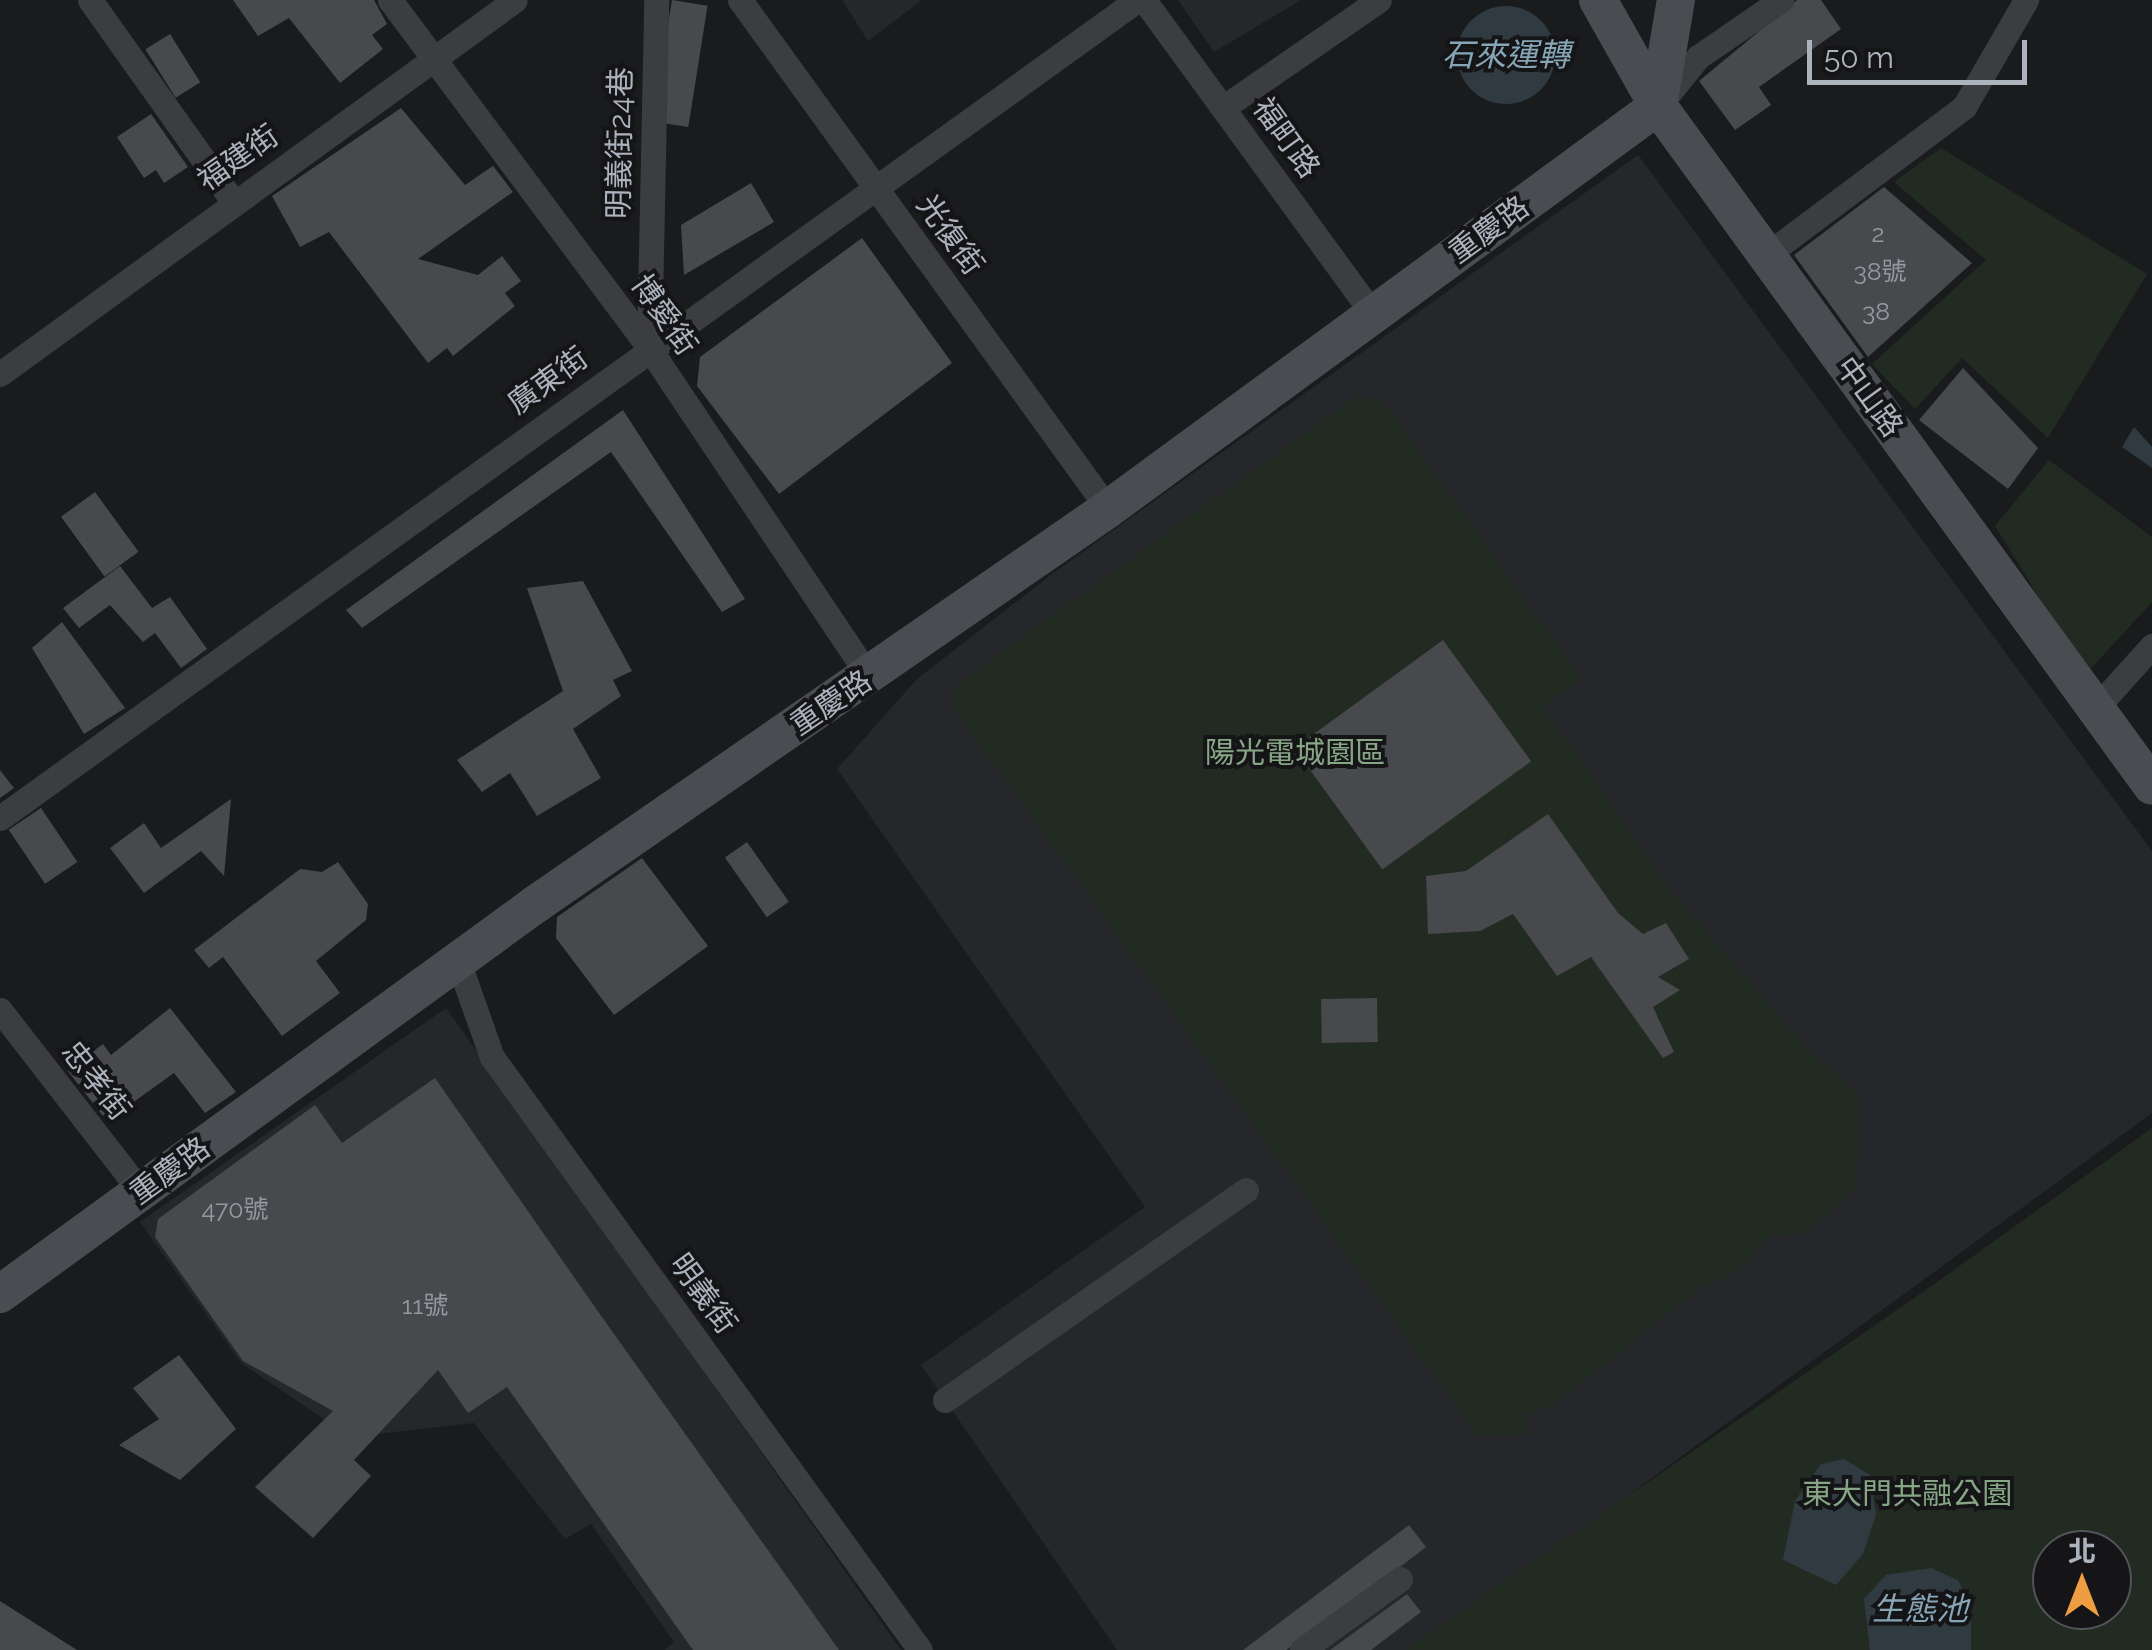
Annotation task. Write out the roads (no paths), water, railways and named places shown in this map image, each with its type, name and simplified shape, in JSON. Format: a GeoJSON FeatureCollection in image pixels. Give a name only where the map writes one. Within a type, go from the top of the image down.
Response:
{"type":"FeatureCollection","features":[{"type":"Feature","properties":{"kind":"street"},"geometry":{"type":"LineString","coordinates":[[90,0],[232,200]]}},
{"type":"Feature","properties":{"kind":"street","name":"博愛街"},"geometry":{"type":"LineString","coordinates":[[390,0],[649,348],[869,678]]}},
{"type":"Feature","properties":{"kind":"street","name":"福建街"},"geometry":{"type":"LineString","coordinates":[[0,374],[232,200],[436,62],[515,0]]}},
{"type":"Feature","properties":{"kind":"street","name":"明義街24巷"},"geometry":{"type":"LineString","coordinates":[[649,348],[656,0]]}},
{"type":"Feature","properties":{"kind":"street","name":"光復街"},"geometry":{"type":"LineString","coordinates":[[740,0],[1108,509]]}},
{"type":"Feature","properties":{"kind":"street","name":"廣東街"},"geometry":{"type":"LineString","coordinates":[[0,818],[873,184],[1140,0]]}},
{"type":"Feature","properties":{"kind":"street","name":"福町路"},"geometry":{"type":"LineString","coordinates":[[1140,0],[1224,107],[1374,315]]}},
{"type":"Feature","properties":{"kind":"street"},"geometry":{"type":"LineString","coordinates":[[1224,107],[1379,0]]}},
{"type":"Feature","properties":{"kind":"street","name":"中山路"},"geometry":{"type":"LineString","coordinates":[[1598,0],[1658,106],[2152,786]]}},
{"type":"Feature","properties":{"kind":"street"},"geometry":{"type":"LineString","coordinates":[[1658,106],[1676,0]]}},
{"type":"Feature","properties":{"kind":"street"},"geometry":{"type":"LineString","coordinates":[[1658,106],[1698,57],[1781,0]]}},
{"type":"Feature","properties":{"kind":"street"},"geometry":{"type":"LineString","coordinates":[[1765,256],[1964,107],[2026,0]]}},
{"type":"Feature","properties":{"kind":"street","name":"重慶路"},"geometry":{"type":"LineString","coordinates":[[0,1294],[460,964],[1108,509],[1658,106]]}},
{"type":"Feature","properties":{"kind":"street"},"geometry":{"type":"LineString","coordinates":[[2094,709],[2152,646]]}},
{"type":"Feature","properties":{"kind":"street","name":"明義街"},"geometry":{"type":"LineString","coordinates":[[460,964],[492,1057],[920,1650]]}},
{"type":"Feature","properties":{"kind":"street","name":"忠孝街"},"geometry":{"type":"LineString","coordinates":[[0,1010],[141,1192]]}},
{"type":"Feature","properties":{"kind":"street"},"geometry":{"type":"LineString","coordinates":[[946,1400],[1246,1190]]}},
{"type":"Feature","properties":{"kind":"street"},"geometry":{"type":"LineString","coordinates":[[1302,1650],[1400,1579]]}},
{"type":"Feature","properties":{"kind":"water","name":"石來運轉"},"geometry":{"type":"Polygon","coordinates":[[[1506,6],[1525,9],[1541,20],[1552,36],[1552,74],[1541,90],[1525,101],[1506,104],[1487,101],[1471,90],[1460,74],[1457,55],[1460,36],[1471,20],[1487,9],[1506,6]]]}},
{"type":"Feature","properties":{"kind":"water"},"geometry":{"type":"Polygon","coordinates":[[[2134,427],[2152,447],[2152,468],[2122,447],[2134,427]]]}},
{"type":"Feature","properties":{"kind":"water","name":"生態池"},"geometry":{"type":"Polygon","coordinates":[[[1844,1459],[1870,1475],[1876,1515],[1863,1554],[1836,1585],[1783,1560],[1795,1501],[1821,1464],[1844,1459]]]}},
{"type":"Feature","properties":{"kind":"water","name":"生態池"},"geometry":{"type":"Polygon","coordinates":[[[1931,1568],[1958,1580],[1971,1606],[1971,1650],[1870,1650],[1864,1599],[1886,1575],[1931,1568]]]}},
{"type":"Feature","properties":{"kind":"park label","name":"陽光電城園區"},"geometry":{"type":"Point","coordinates":[1295,753]}},
{"type":"Feature","properties":{"kind":"park label","name":"東大門共融公園"},"geometry":{"type":"Point","coordinates":[1907,1494]}}]}
